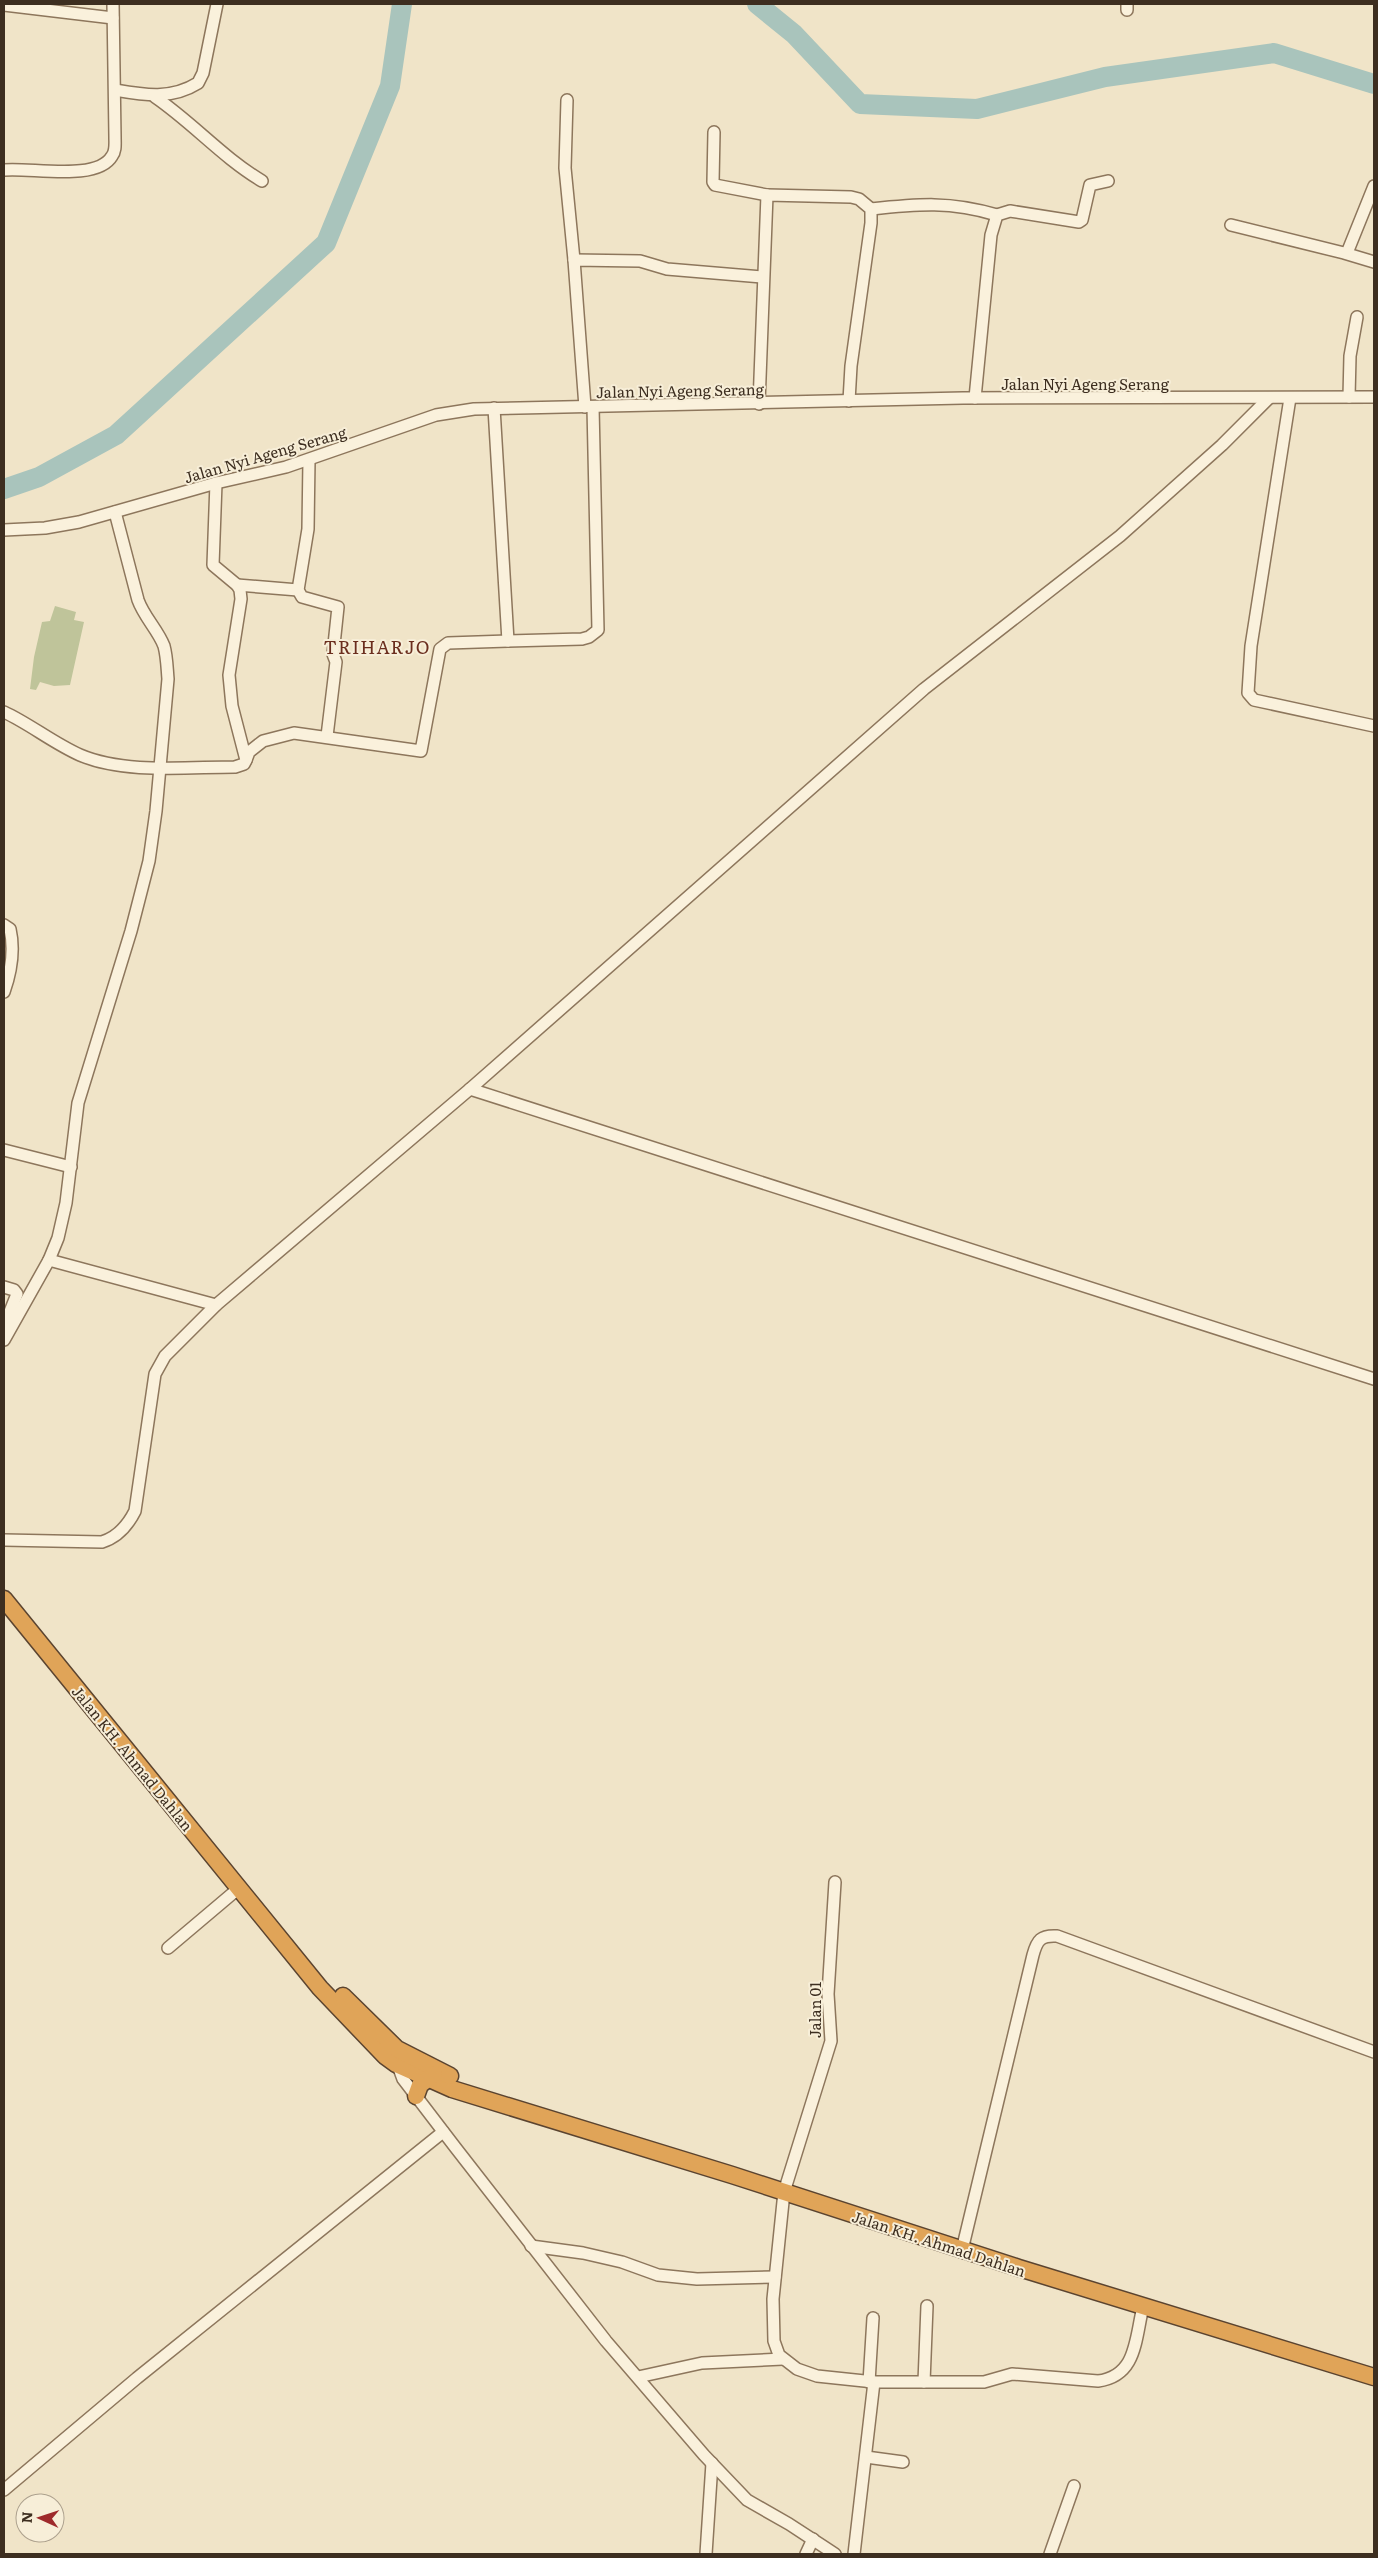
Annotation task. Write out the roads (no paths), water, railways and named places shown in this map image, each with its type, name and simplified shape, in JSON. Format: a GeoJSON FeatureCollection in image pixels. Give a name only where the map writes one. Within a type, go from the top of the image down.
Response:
{"type":"FeatureCollection","features":[{"type":"Feature","properties":{"kind":"highway","name":"Jalan KH. Ahmad Dahlan"},"geometry":{"type":"LineString","coordinates":[[4,1599],[236,1890],[263,1917],[291,1940],[396,2056],[433,2075],[505,2105],[1142,2307],[1374,2377]]}},
{"type":"Feature","properties":{"kind":"highway"},"geometry":{"type":"LineString","coordinates":[[416,2096],[420,2085],[433,2075]]}},
{"type":"Feature","properties":{"kind":"street"},"geometry":{"type":"LineString","coordinates":[[4,170],[19,168],[50,172],[70,172],[100,166],[112,158],[115,150],[113,4]]}},
{"type":"Feature","properties":{"kind":"street"},"geometry":{"type":"LineString","coordinates":[[115,90],[154,97],[190,88],[198,82],[202,72],[216,4]]}},
{"type":"Feature","properties":{"kind":"street"},"geometry":{"type":"LineString","coordinates":[[4,5],[113,18]]}},
{"type":"Feature","properties":{"kind":"street"},"geometry":{"type":"LineString","coordinates":[[154,97],[184,118],[236,166],[262,181]]}},
{"type":"Feature","properties":{"kind":"street"},"geometry":{"type":"LineString","coordinates":[[4,712],[80,755],[102,763],[160,767],[235,767],[244,764],[255,746],[280,735],[294,733],[327,736],[420,751],[440,649],[448,643],[582,639],[589,637],[598,630],[589,407],[565,168],[567,100]]}},
{"type":"Feature","properties":{"kind":"street"},"geometry":{"type":"LineString","coordinates":[[714,132],[712,182],[715,185],[767,194],[851,197],[859,199],[870,209],[872,223],[851,366],[849,401]]}},
{"type":"Feature","properties":{"kind":"street"},"geometry":{"type":"LineString","coordinates":[[870,209],[932,203],[975,208],[997,215],[1010,211],[1079,222],[1082,220],[1090,185],[1108,181]]}},
{"type":"Feature","properties":{"kind":"street"},"geometry":{"type":"LineString","coordinates":[[1347,253],[1374,186]]}},
{"type":"Feature","properties":{"kind":"street"},"geometry":{"type":"LineString","coordinates":[[759,404],[762,277],[767,194]]}},
{"type":"Feature","properties":{"kind":"street"},"geometry":{"type":"LineString","coordinates":[[975,398],[991,234],[997,215]]}},
{"type":"Feature","properties":{"kind":"street"},"geometry":{"type":"LineString","coordinates":[[1231,225],[1347,253],[1374,262]]}},
{"type":"Feature","properties":{"kind":"street"},"geometry":{"type":"LineString","coordinates":[[574,260],[640,260],[667,269],[762,277]]}},
{"type":"Feature","properties":{"kind":"street"},"geometry":{"type":"LineString","coordinates":[[1349,397],[1350,356],[1357,317]]}},
{"type":"Feature","properties":{"kind":"street","name":"Jalan Nyi Ageng Serang"},"geometry":{"type":"LineString","coordinates":[[4,530],[45,528],[79,522],[309,460],[436,415],[494,408],[759,404],[975,398],[1374,397]]}},
{"type":"Feature","properties":{"kind":"street"},"geometry":{"type":"LineString","coordinates":[[4,1540],[102,1542],[111,1538],[125,1527],[135,1511],[151,1395],[159,1364],[216,1305],[470,1089],[924,689],[1120,536],[1222,445],[1269,398]]}},
{"type":"Feature","properties":{"kind":"street"},"geometry":{"type":"LineString","coordinates":[[1290,398],[1252,646],[1248,693],[1254,700],[1374,726]]}},
{"type":"Feature","properties":{"kind":"street"},"geometry":{"type":"LineString","coordinates":[[494,408],[508,641]]}},
{"type":"Feature","properties":{"kind":"street"},"geometry":{"type":"LineString","coordinates":[[309,460],[308,529],[298,590],[302,597],[338,607],[333,654],[336,662],[327,736]]}},
{"type":"Feature","properties":{"kind":"street"},"geometry":{"type":"LineString","coordinates":[[216,484],[213,566],[237,585],[298,590]]}},
{"type":"Feature","properties":{"kind":"street"},"geometry":{"type":"LineString","coordinates":[[4,1340],[50,1260],[58,1238],[71,1167],[78,1103],[150,861],[168,679],[167,660],[164,646],[144,614],[138,600],[115,512]]}},
{"type":"Feature","properties":{"kind":"street"},"geometry":{"type":"LineString","coordinates":[[237,585],[241,600],[229,675],[232,706],[246,760]]}},
{"type":"Feature","properties":{"kind":"street"},"geometry":{"type":"LineString","coordinates":[[4,926],[10,930],[12,964],[4,992]]}},
{"type":"Feature","properties":{"kind":"street"},"geometry":{"type":"LineString","coordinates":[[470,1089],[1374,1379]]}},
{"type":"Feature","properties":{"kind":"street"},"geometry":{"type":"LineString","coordinates":[[4,1150],[71,1167]]}},
{"type":"Feature","properties":{"kind":"street"},"geometry":{"type":"LineString","coordinates":[[50,1260],[216,1305]]}},
{"type":"Feature","properties":{"kind":"street"},"geometry":{"type":"LineString","coordinates":[[4,1287],[14,1290],[17,1294],[4,1327]]}},
{"type":"Feature","properties":{"kind":"street","name":"Jalan 01"},"geometry":{"type":"LineString","coordinates":[[783,2358],[779,2355],[774,2341],[775,2277],[784,2192],[831,2041],[828,1994],[835,1882]]}},
{"type":"Feature","properties":{"kind":"street"},"geometry":{"type":"LineString","coordinates":[[168,1948],[236,1890]]}},
{"type":"Feature","properties":{"kind":"street"},"geometry":{"type":"LineString","coordinates":[[962,2250],[1033,1955],[1042,1937],[1057,1936],[1374,2052]]}},
{"type":"Feature","properties":{"kind":"street"},"geometry":{"type":"LineString","coordinates":[[396,2056],[403,2079],[531,2246],[606,2341],[712,2463],[747,2500],[813,2539],[834,2554]]}},
{"type":"Feature","properties":{"kind":"street"},"geometry":{"type":"LineString","coordinates":[[4,2490],[136,2378],[443,2132]]}},
{"type":"Feature","properties":{"kind":"street"},"geometry":{"type":"LineString","coordinates":[[531,2246],[593,2255],[622,2262],[658,2276],[697,2279],[775,2277]]}},
{"type":"Feature","properties":{"kind":"street"},"geometry":{"type":"LineString","coordinates":[[924,2382],[927,2306]]}},
{"type":"Feature","properties":{"kind":"street"},"geometry":{"type":"LineString","coordinates":[[638,2377],[702,2363],[783,2358],[797,2369],[817,2376],[871,2382],[984,2382],[1012,2374],[1098,2381],[1110,2379],[1125,2369],[1132,2354],[1142,2307]]}},
{"type":"Feature","properties":{"kind":"street"},"geometry":{"type":"LineString","coordinates":[[854,2554],[866,2457],[873,2318]]}},
{"type":"Feature","properties":{"kind":"street"},"geometry":{"type":"LineString","coordinates":[[866,2457],[903,2462]]}},
{"type":"Feature","properties":{"kind":"street"},"geometry":{"type":"LineString","coordinates":[[706,2554],[712,2463]]}},
{"type":"Feature","properties":{"kind":"street"},"geometry":{"type":"LineString","coordinates":[[1050,2554],[1074,2486]]}},
{"type":"Feature","properties":{"kind":"street"},"geometry":{"type":"LineString","coordinates":[[806,2554],[813,2539]]}},
{"type":"Feature","properties":{"kind":"waterway"},"geometry":{"type":"LineString","coordinates":[[4,489],[39,477],[116,435],[326,243],[390,86],[402,4]]}},
{"type":"Feature","properties":{"kind":"waterway"},"geometry":{"type":"LineString","coordinates":[[757,4],[794,34],[860,104],[977,109],[1105,77],[1274,53],[1374,84]]}},
{"type":"Feature","properties":{"kind":"district","name":"TRIHARJO"},"geometry":{"type":"Point","coordinates":[377,646]}}]}
